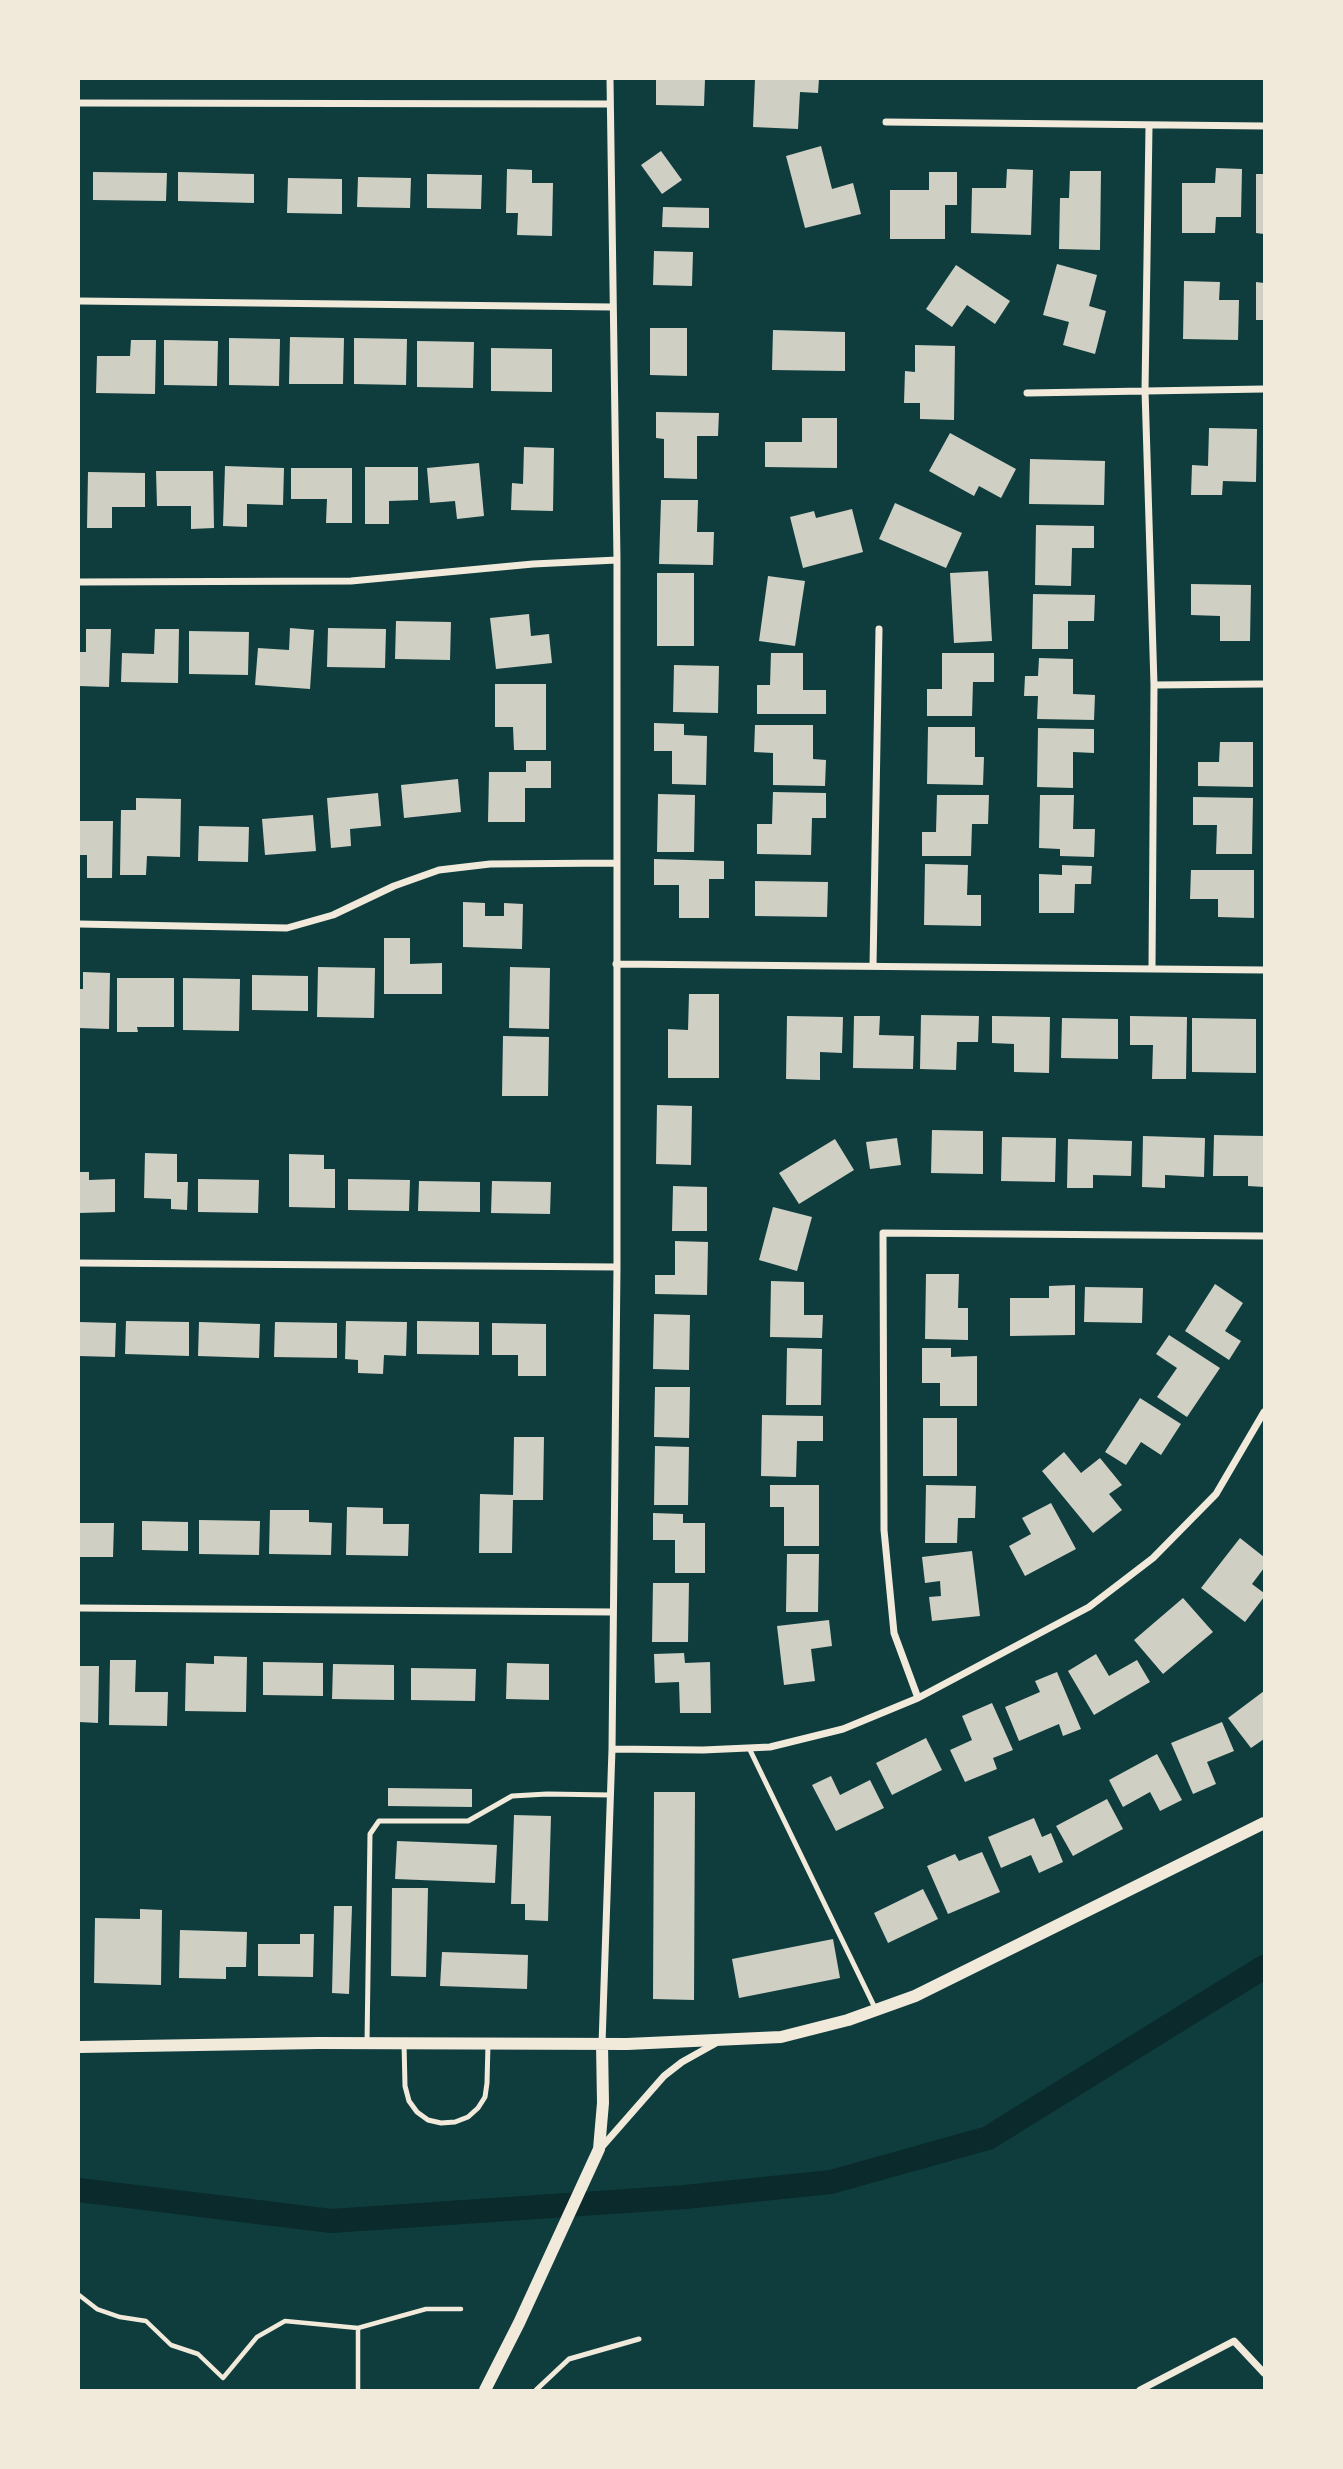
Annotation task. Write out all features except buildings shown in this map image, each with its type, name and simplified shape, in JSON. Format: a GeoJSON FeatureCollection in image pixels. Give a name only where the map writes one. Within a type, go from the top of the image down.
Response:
{"type":"FeatureCollection","features":[{"type":"Feature","properties":{"kind":"street"},"geometry":{"type":"LineString","coordinates":[[599,2149],[603,2103],[601,2044],[612,1749],[617,1267],[617,560],[610,79]]}},
{"type":"Feature","properties":{"kind":"street"},"geometry":{"type":"LineString","coordinates":[[79,103],[609,104]]}},
{"type":"Feature","properties":{"kind":"street"},"geometry":{"type":"LineString","coordinates":[[886,122],[1149,127],[1264,126]]}},
{"type":"Feature","properties":{"kind":"street"},"geometry":{"type":"LineString","coordinates":[[1149,127],[1145,390],[1154,685],[1152,968]]}},
{"type":"Feature","properties":{"kind":"street"},"geometry":{"type":"LineString","coordinates":[[79,301],[612,307]]}},
{"type":"Feature","properties":{"kind":"street"},"geometry":{"type":"LineString","coordinates":[[1027,393],[1264,389]]}},
{"type":"Feature","properties":{"kind":"street"},"geometry":{"type":"LineString","coordinates":[[79,582],[351,581],[533,564],[617,560]]}},
{"type":"Feature","properties":{"kind":"street"},"geometry":{"type":"LineString","coordinates":[[873,966],[879,629]]}},
{"type":"Feature","properties":{"kind":"street"},"geometry":{"type":"LineString","coordinates":[[1154,685],[1264,684]]}},
{"type":"Feature","properties":{"kind":"street"},"geometry":{"type":"LineString","coordinates":[[79,923],[288,928],[332,915],[394,886],[439,870],[490,864],[616,863]]}},
{"type":"Feature","properties":{"kind":"street"},"geometry":{"type":"LineString","coordinates":[[616,964],[1264,970]]}},
{"type":"Feature","properties":{"kind":"street"},"geometry":{"type":"LineString","coordinates":[[918,1698],[894,1633],[884,1530],[883,1233],[1264,1236]]}},
{"type":"Feature","properties":{"kind":"street"},"geometry":{"type":"LineString","coordinates":[[79,1263],[617,1267]]}},
{"type":"Feature","properties":{"kind":"street"},"geometry":{"type":"LineString","coordinates":[[612,1749],[703,1750],[770,1746],[843,1729],[918,1698],[1090,1607],[1153,1558],[1216,1494],[1264,1412]]}},
{"type":"Feature","properties":{"kind":"street"},"geometry":{"type":"LineString","coordinates":[[79,1608],[613,1612]]}},
{"type":"Feature","properties":{"kind":"street"},"geometry":{"type":"LineString","coordinates":[[79,2047],[367,2043],[601,2044],[782,2037],[848,2020],[927,1991],[1264,1823]]}},
{"type":"Feature","properties":{"kind":"street"},"geometry":{"type":"LineString","coordinates":[[485,2390],[599,2149],[664,2076],[682,2062],[719,2041]]}},
{"type":"Feature","properties":{"kind":"street"},"geometry":{"type":"LineString","coordinates":[[1140,2390],[1234,2341],[1264,2373]]}},
{"type":"Feature","properties":{"kind":"lane"},"geometry":{"type":"LineString","coordinates":[[749,1748],[876,2010]]}},
{"type":"Feature","properties":{"kind":"lane"},"geometry":{"type":"LineString","coordinates":[[367,2043],[370,1834],[379,1821],[468,1821],[512,1796],[611,1795]]}},
{"type":"Feature","properties":{"kind":"lane"},"geometry":{"type":"LineString","coordinates":[[404,2043],[405,2086],[409,2101],[417,2112],[428,2120],[442,2123],[468,2117],[478,2108],[485,2096],[488,2043]]}},
{"type":"Feature","properties":{"kind":"lane"},"geometry":{"type":"LineString","coordinates":[[536,2390],[569,2359],[639,2339]]}},
{"type":"Feature","properties":{"kind":"path"},"geometry":{"type":"LineString","coordinates":[[79,2295],[97,2309],[120,2317],[146,2321],[171,2345],[198,2354],[223,2378],[257,2337],[285,2321],[358,2329],[426,2309],[461,2309]]}},
{"type":"Feature","properties":{"kind":"path"},"geometry":{"type":"LineString","coordinates":[[358,2329],[358,2390]]}},
{"type":"Feature","properties":{"kind":"waterway"},"geometry":{"type":"LineString","coordinates":[[79,2190],[331,2221],[685,2197],[831,2182],[988,2138],[1264,1967]]}}]}
